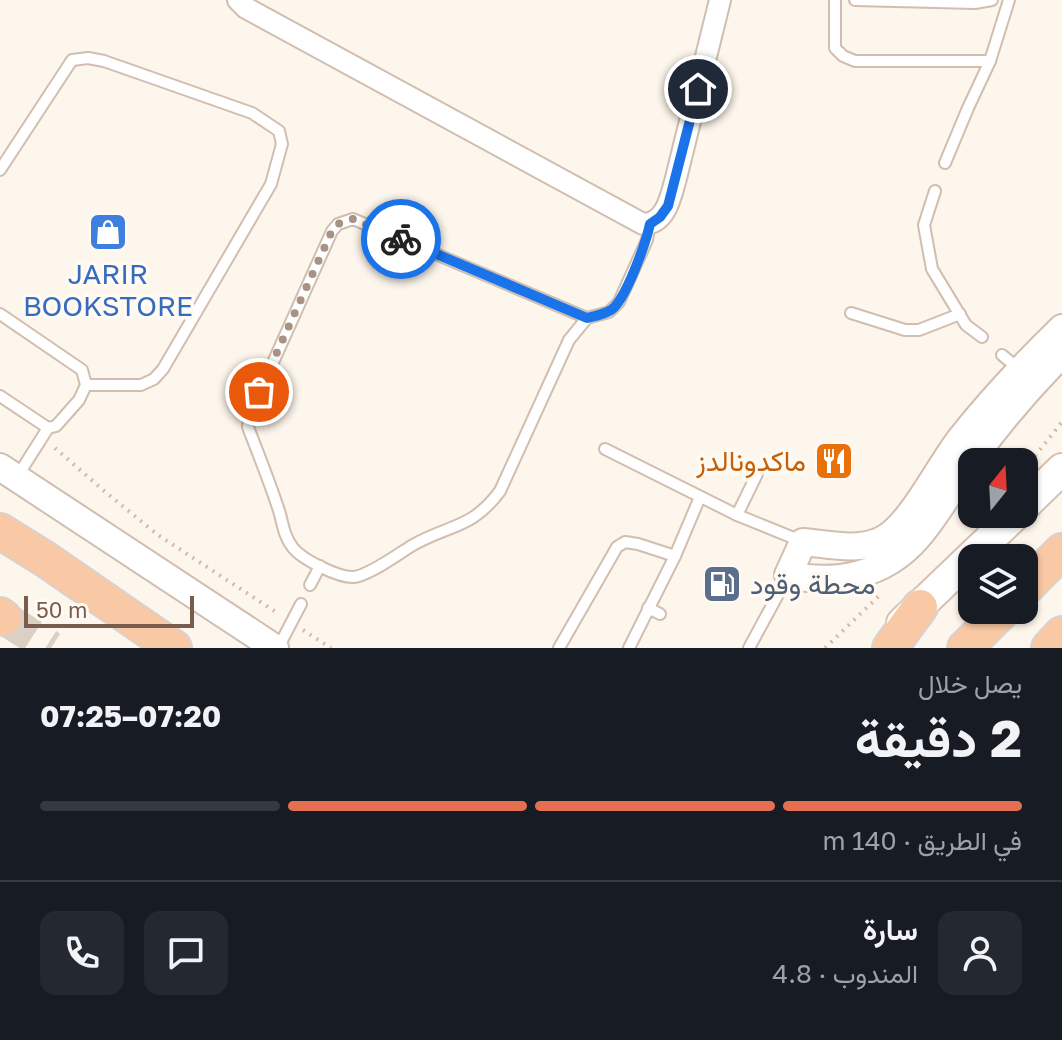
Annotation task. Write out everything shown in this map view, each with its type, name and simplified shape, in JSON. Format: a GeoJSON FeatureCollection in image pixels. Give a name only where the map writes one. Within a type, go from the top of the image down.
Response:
{"type":"FeatureCollection","features":[{"type":"Feature","properties":{"kind":"highway"},"geometry":{"type":"LineString","coordinates":[[0,531],[174,648]]}},
{"type":"Feature","properties":{"kind":"highway"},"geometry":{"type":"LineString","coordinates":[[1038,575],[1062,551]]}},
{"type":"Feature","properties":{"kind":"highway"},"geometry":{"type":"LineString","coordinates":[[890,648],[920,607]]}},
{"type":"Feature","properties":{"kind":"highway"},"geometry":{"type":"LineString","coordinates":[[965,648],[989,624]]}},
{"type":"Feature","properties":{"kind":"highway"},"geometry":{"type":"LineString","coordinates":[[1049,648],[1062,634]]}},
{"type":"Feature","properties":{"kind":"main road"},"geometry":{"type":"LineString","coordinates":[[1038,492],[1062,469]]}},
{"type":"Feature","properties":{"kind":"main road"},"geometry":{"type":"LineString","coordinates":[[876,648],[1002,528]]}},
{"type":"Feature","properties":{"kind":"street"},"geometry":{"type":"LineString","coordinates":[[238,0],[246,8],[643,224],[650,224],[660,217],[668,206],[720,0]]}},
{"type":"Feature","properties":{"kind":"street"},"geometry":{"type":"LineString","coordinates":[[1062,328],[1011,362],[908,516],[884,539],[862,547],[803,542],[788,575],[829,580],[849,577],[869,572],[904,551],[919,536],[973,457],[1032,384],[1062,354]]}},
{"type":"Feature","properties":{"kind":"street"},"geometry":{"type":"LineString","coordinates":[[8,472],[276,648]]}},
{"type":"Feature","properties":{"kind":"lane"},"geometry":{"type":"LineString","coordinates":[[835,0],[835,48],[855,61],[990,61]]}},
{"type":"Feature","properties":{"kind":"lane"},"geometry":{"type":"LineString","coordinates":[[855,0],[975,3],[992,0]]}},
{"type":"Feature","properties":{"kind":"lane"},"geometry":{"type":"LineString","coordinates":[[945,163],[990,61],[1009,0]]}},
{"type":"Feature","properties":{"kind":"lane"},"geometry":{"type":"LineString","coordinates":[[0,170],[72,60],[88,58],[104,61],[252,113],[279,131],[282,144],[271,184],[163,369],[154,379],[141,385],[86,385]]}},
{"type":"Feature","properties":{"kind":"lane"},"geometry":{"type":"LineString","coordinates":[[935,191],[924,225],[932,269],[966,325],[982,337]]}},
{"type":"Feature","properties":{"kind":"lane"},"geometry":{"type":"LineString","coordinates":[[587,318],[353,219],[338,224],[332,231],[252,407],[248,427],[285,533],[294,549],[320,566],[355,577],[417,543],[463,525],[488,507],[500,491],[569,340],[587,318],[609,312],[619,302],[647,240],[650,224]]}},
{"type":"Feature","properties":{"kind":"lane"},"geometry":{"type":"LineString","coordinates":[[851,313],[905,330],[919,330],[960,314]]}},
{"type":"Feature","properties":{"kind":"lane"},"geometry":{"type":"LineString","coordinates":[[0,314],[82,370],[86,385],[79,400],[56,426],[45,432],[8,472]]}},
{"type":"Feature","properties":{"kind":"lane"},"geometry":{"type":"LineString","coordinates":[[0,396],[45,432]]}},
{"type":"Feature","properties":{"kind":"lane"},"geometry":{"type":"LineString","coordinates":[[605,449],[737,515],[803,542]]}},
{"type":"Feature","properties":{"kind":"lane"},"geometry":{"type":"LineString","coordinates":[[737,515],[757,474]]}},
{"type":"Feature","properties":{"kind":"lane"},"geometry":{"type":"LineString","coordinates":[[629,648],[675,556],[700,497]]}},
{"type":"Feature","properties":{"kind":"lane"},"geometry":{"type":"LineString","coordinates":[[559,648],[617,547],[625,542],[638,544],[675,556]]}},
{"type":"Feature","properties":{"kind":"lane"},"geometry":{"type":"LineString","coordinates":[[310,585],[320,566]]}},
{"type":"Feature","properties":{"kind":"lane"},"geometry":{"type":"LineString","coordinates":[[749,648],[788,575]]}},
{"type":"Feature","properties":{"kind":"lane"},"geometry":{"type":"LineString","coordinates":[[276,648],[301,604]]}},
{"type":"Feature","properties":{"kind":"lane"},"geometry":{"type":"LineString","coordinates":[[648,608],[660,614]]}},
{"type":"Feature","properties":{"kind":"path"},"geometry":{"type":"LineString","coordinates":[[1038,453],[1062,422]]}},
{"type":"Feature","properties":{"kind":"path"},"geometry":{"type":"LineString","coordinates":[[45,432],[103,490],[158,535],[331,648]]}},
{"type":"Feature","properties":{"kind":"path"},"geometry":{"type":"LineString","coordinates":[[825,648],[888,588]]}},
{"type":"Feature","properties":{"kind":"tunnel"},"geometry":{"type":"LineString","coordinates":[[4,618],[51,648]]}},
{"type":"Feature","properties":{"kind":"way so far"},"geometry":{"type":"LineString","coordinates":[[259,392],[332,231],[338,224],[353,219],[401,239]]}},
{"type":"Feature","properties":{"kind":"place","name":"JARIR BOOKSTORE"},"geometry":{"type":"Point","coordinates":[108,232]}},
{"type":"Feature","properties":{"kind":"place","name":"ماكدونالدز"},"geometry":{"type":"Point","coordinates":[834,461]}},
{"type":"Feature","properties":{"kind":"place","name":"محطة وقود"},"geometry":{"type":"Point","coordinates":[722,584]}},
{"type":"Feature","properties":{"kind":"route"},"geometry":{"type":"LineString","coordinates":[[401,239],[587,318],[609,312],[619,302],[647,240],[650,224],[668,206],[698,89]]}}]}
